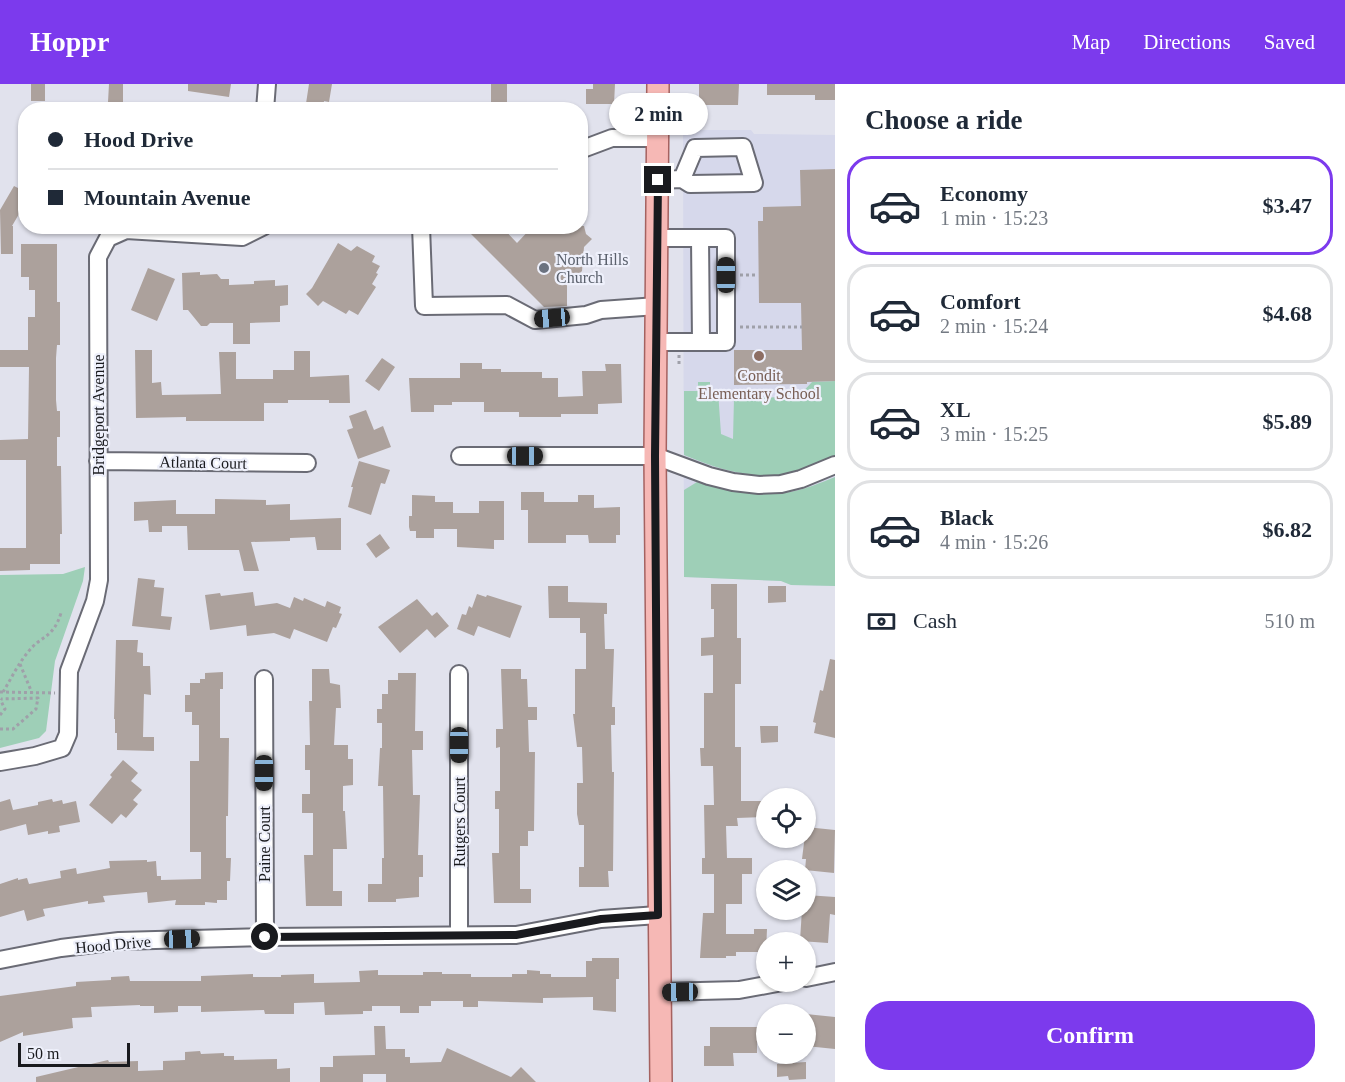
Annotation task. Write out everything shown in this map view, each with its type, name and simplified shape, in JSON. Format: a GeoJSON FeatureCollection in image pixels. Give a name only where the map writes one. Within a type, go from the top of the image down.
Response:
{"type":"FeatureCollection","features":[{"type":"Feature","properties":{"kind":"main road"},"geometry":{"type":"LineString","coordinates":[[658,84],[655,456],[661,1082]]}},
{"type":"Feature","properties":{"kind":"street"},"geometry":{"type":"LineString","coordinates":[[266,102],[267,84]]}},
{"type":"Feature","properties":{"kind":"street"},"geometry":{"type":"LineString","coordinates":[[588,147],[612,138],[658,138]]}},
{"type":"Feature","properties":{"kind":"street"},"geometry":{"type":"LineString","coordinates":[[658,180],[682,179]]}},
{"type":"Feature","properties":{"kind":"street","name":"Bridgeport Avenue"},"geometry":{"type":"LineString","coordinates":[[0,762],[35,756],[62,748],[68,734],[69,670],[95,601],[99,580],[98,257],[108,238],[117,234]]}},
{"type":"Feature","properties":{"kind":"street","name":"Bridgeport Avenue"},"geometry":{"type":"LineString","coordinates":[[192,234],[242,237],[248,234]]}},
{"type":"Feature","properties":{"kind":"street"},"geometry":{"type":"LineString","coordinates":[[422,234],[424,306],[507,305],[536,320],[586,315],[601,310],[657,306]]}},
{"type":"Feature","properties":{"kind":"street"},"geometry":{"type":"LineString","coordinates":[[656,342],[726,342],[726,238],[657,238]]}},
{"type":"Feature","properties":{"kind":"street"},"geometry":{"type":"LineString","coordinates":[[700,238],[701,342]]}},
{"type":"Feature","properties":{"kind":"street"},"geometry":{"type":"LineString","coordinates":[[460,456],[655,456],[709,476],[759,485],[781,484],[801,479],[835,465]]}},
{"type":"Feature","properties":{"kind":"street","name":"Atlanta Court"},"geometry":{"type":"LineString","coordinates":[[98,461],[307,463]]}},
{"type":"Feature","properties":{"kind":"street","name":"Rutgers Court"},"geometry":{"type":"LineString","coordinates":[[459,674],[459,934]]}},
{"type":"Feature","properties":{"kind":"street","name":"Paine Court"},"geometry":{"type":"LineString","coordinates":[[264,679],[265,937]]}},
{"type":"Feature","properties":{"kind":"street","name":"Hood Drive"},"geometry":{"type":"LineString","coordinates":[[0,960],[61,948],[119,941],[459,934],[516,935],[601,919],[658,915]]}},
{"type":"Feature","properties":{"kind":"street"},"geometry":{"type":"LineString","coordinates":[[816,976],[835,972]]}},
{"type":"Feature","properties":{"kind":"street"},"geometry":{"type":"LineString","coordinates":[[661,992],[739,990],[756,987]]}},
{"type":"Feature","properties":{"kind":"path"},"geometry":{"type":"LineString","coordinates":[[732,275],[758,275]]}},
{"type":"Feature","properties":{"kind":"path"},"geometry":{"type":"LineString","coordinates":[[732,327],[802,327]]}},
{"type":"Feature","properties":{"kind":"path"},"geometry":{"type":"LineString","coordinates":[[1,692],[28,650],[48,636],[58,622],[61,613]]}},
{"type":"Feature","properties":{"kind":"path"},"geometry":{"type":"LineString","coordinates":[[20,664],[32,693]]}},
{"type":"Feature","properties":{"kind":"path"},"geometry":{"type":"LineString","coordinates":[[1,692],[69,694]]}},
{"type":"Feature","properties":{"kind":"path"},"geometry":{"type":"LineString","coordinates":[[0,715],[5,709],[0,699],[38,698],[36,709],[13,729],[0,729]]}},
{"type":"Feature","properties":{"kind":"shaded area","name":"Condit Elementary School"},"geometry":{"type":"Polygon","coordinates":[[[683,130],[751,130],[754,134],[835,135],[835,586],[684,577],[683,130]]]}},
{"type":"Feature","properties":{"kind":"green space"},"geometry":{"type":"Polygon","coordinates":[[[835,381],[835,459],[791,473],[759,475],[721,468],[684,455],[684,391],[698,391],[698,382],[710,382],[710,391],[718,391],[721,434],[733,439],[734,398],[798,397],[812,382],[835,381]]]}},
{"type":"Feature","properties":{"kind":"green space"},"geometry":{"type":"Polygon","coordinates":[[[835,477],[835,586],[684,577],[684,490],[697,482],[743,492],[779,493],[813,486],[835,477]]]}},
{"type":"Feature","properties":{"kind":"green space"},"geometry":{"type":"Polygon","coordinates":[[[85,567],[83,581],[55,661],[46,731],[39,738],[0,748],[0,575],[63,574],[85,567]]]}},
{"type":"Feature","properties":{"kind":"building"},"geometry":{"type":"Polygon","coordinates":[[[31,84],[45,84],[45,101],[31,101],[31,84]]]}},
{"type":"Feature","properties":{"kind":"building"},"geometry":{"type":"Polygon","coordinates":[[[109,84],[123,84],[123,102],[108,102],[109,84]]]}},
{"type":"Feature","properties":{"kind":"building"},"geometry":{"type":"Polygon","coordinates":[[[188,84],[231,84],[229,97],[188,91],[188,84]]]}},
{"type":"Feature","properties":{"kind":"building"},"geometry":{"type":"Polygon","coordinates":[[[309,84],[332,84],[329,102],[306,102],[309,84]]]}},
{"type":"Feature","properties":{"kind":"building"},"geometry":{"type":"Polygon","coordinates":[[[491,84],[507,84],[507,102],[491,102],[491,84]]]}},
{"type":"Feature","properties":{"kind":"building"},"geometry":{"type":"Polygon","coordinates":[[[593,84],[615,84],[614,104],[588,104],[586,89],[593,89],[593,84]]]}},
{"type":"Feature","properties":{"kind":"building"},"geometry":{"type":"Polygon","coordinates":[[[699,84],[739,84],[738,105],[699,105],[699,84]]]}},
{"type":"Feature","properties":{"kind":"building"},"geometry":{"type":"Polygon","coordinates":[[[767,84],[835,84],[835,100],[815,100],[815,95],[767,95],[767,84]]]}},
{"type":"Feature","properties":{"kind":"building"},"geometry":{"type":"Polygon","coordinates":[[[835,169],[835,381],[807,382],[807,384],[734,385],[734,350],[802,350],[801,303],[759,303],[758,221],[763,221],[763,207],[801,206],[800,170],[835,169]]]}},
{"type":"Feature","properties":{"kind":"building"},"geometry":{"type":"Polygon","coordinates":[[[14,186],[18,188],[18,216],[12,226],[13,254],[1,254],[0,210],[14,186]]]}},
{"type":"Feature","properties":{"kind":"building","name":"North Hills Church"},"geometry":{"type":"Polygon","coordinates":[[[471,234],[509,234],[517,243],[525,234],[586,234],[592,239],[584,247],[582,271],[578,275],[567,275],[567,306],[544,307],[471,234]]]}},
{"type":"Feature","properties":{"kind":"building"},"geometry":{"type":"Polygon","coordinates":[[[338,243],[351,251],[357,246],[375,256],[372,262],[380,266],[372,284],[376,287],[358,315],[349,310],[346,314],[323,301],[318,306],[306,294],[312,288],[338,243]]]}},
{"type":"Feature","properties":{"kind":"building"},"geometry":{"type":"Polygon","coordinates":[[[21,244],[57,244],[60,345],[57,345],[56,358],[56,400],[57,411],[60,411],[60,437],[57,437],[57,466],[61,466],[62,534],[60,534],[60,564],[30,564],[30,570],[0,571],[0,548],[26,548],[26,460],[0,460],[0,440],[28,439],[29,367],[0,367],[0,350],[28,350],[28,317],[35,317],[35,290],[29,290],[29,277],[21,277],[21,244]]]}},
{"type":"Feature","properties":{"kind":"building"},"geometry":{"type":"Polygon","coordinates":[[[148,268],[175,279],[157,321],[131,310],[148,268]]]}},
{"type":"Feature","properties":{"kind":"building"},"geometry":{"type":"Polygon","coordinates":[[[200,272],[200,275],[217,274],[221,279],[229,279],[229,285],[275,280],[275,286],[288,285],[288,305],[280,306],[280,322],[250,323],[250,344],[233,344],[233,323],[210,323],[207,326],[201,326],[188,310],[183,310],[182,273],[200,272]]]}},
{"type":"Feature","properties":{"kind":"building"},"geometry":{"type":"Polygon","coordinates":[[[135,350],[152,350],[152,383],[161,382],[162,395],[221,394],[219,352],[236,352],[236,379],[273,379],[273,370],[294,370],[294,351],[310,351],[310,377],[349,375],[350,403],[329,403],[329,400],[288,400],[288,403],[264,403],[264,421],[186,421],[186,417],[136,418],[135,350]]]}},
{"type":"Feature","properties":{"kind":"building"},"geometry":{"type":"Polygon","coordinates":[[[382,358],[395,367],[379,391],[365,381],[382,358]]]}},
{"type":"Feature","properties":{"kind":"building"},"geometry":{"type":"Polygon","coordinates":[[[460,363],[482,363],[482,369],[501,369],[501,372],[542,372],[542,378],[558,378],[558,397],[583,396],[582,371],[606,371],[605,364],[621,364],[622,403],[598,404],[598,414],[561,414],[561,417],[519,417],[519,412],[484,412],[484,402],[452,402],[452,405],[434,405],[434,412],[411,412],[409,378],[460,378],[460,363]]]}},
{"type":"Feature","properties":{"kind":"building"},"geometry":{"type":"Polygon","coordinates":[[[366,410],[374,430],[383,426],[391,447],[358,459],[347,430],[353,428],[349,416],[366,410]]]}},
{"type":"Feature","properties":{"kind":"building"},"geometry":{"type":"Polygon","coordinates":[[[359,461],[390,470],[385,484],[381,483],[371,515],[348,507],[359,461]]]}},
{"type":"Feature","properties":{"kind":"building"},"geometry":{"type":"Polygon","coordinates":[[[521,492],[544,492],[544,502],[578,502],[578,495],[594,495],[594,508],[620,507],[620,535],[616,535],[616,543],[589,543],[588,535],[566,535],[566,543],[528,543],[528,510],[521,510],[521,492]]]}},
{"type":"Feature","properties":{"kind":"building"},"geometry":{"type":"Polygon","coordinates":[[[412,495],[435,496],[435,502],[453,502],[453,513],[479,513],[479,501],[504,501],[504,540],[494,540],[494,549],[457,547],[457,529],[434,529],[434,538],[416,538],[416,531],[410,531],[409,527],[409,516],[412,516],[412,495]]]}},
{"type":"Feature","properties":{"kind":"building"},"geometry":{"type":"Polygon","coordinates":[[[215,499],[266,500],[266,505],[290,504],[290,520],[341,518],[341,550],[317,550],[315,537],[290,538],[290,541],[251,542],[259,571],[244,571],[239,550],[188,550],[187,526],[162,526],[162,532],[149,532],[148,520],[134,521],[134,502],[176,500],[176,514],[215,514],[215,499]]]}},
{"type":"Feature","properties":{"kind":"building"},"geometry":{"type":"Polygon","coordinates":[[[380,534],[390,548],[376,558],[366,544],[380,534]]]}},
{"type":"Feature","properties":{"kind":"building"},"geometry":{"type":"Polygon","coordinates":[[[138,578],[155,580],[154,587],[164,588],[161,616],[172,617],[170,630],[132,626],[138,578]]]}},
{"type":"Feature","properties":{"kind":"building"},"geometry":{"type":"Polygon","coordinates":[[[711,584],[737,584],[737,638],[741,638],[741,684],[735,684],[735,747],[741,747],[741,801],[756,801],[756,817],[737,818],[738,826],[726,826],[727,858],[752,858],[752,874],[742,874],[742,904],[726,904],[726,934],[754,934],[754,929],[767,929],[767,932],[756,932],[756,952],[736,952],[736,956],[726,956],[726,958],[700,958],[703,913],[714,913],[714,874],[702,874],[702,858],[705,858],[704,805],[714,805],[713,766],[701,766],[700,748],[704,748],[704,693],[713,693],[713,655],[701,656],[701,638],[714,637],[714,609],[711,609],[711,584]]]}},
{"type":"Feature","properties":{"kind":"building"},"geometry":{"type":"Polygon","coordinates":[[[548,586],[568,586],[568,602],[607,603],[607,614],[604,614],[605,649],[614,649],[612,707],[615,707],[615,725],[611,725],[612,772],[614,772],[613,871],[608,871],[609,887],[579,887],[579,867],[584,867],[584,825],[579,825],[577,814],[577,783],[583,783],[582,747],[577,747],[573,714],[575,714],[575,669],[586,669],[586,633],[580,633],[580,618],[549,618],[548,586]]]}},
{"type":"Feature","properties":{"kind":"building"},"geometry":{"type":"Polygon","coordinates":[[[768,586],[786,586],[786,602],[768,603],[768,586]]]}},
{"type":"Feature","properties":{"kind":"building"},"geometry":{"type":"Polygon","coordinates":[[[253,592],[255,606],[277,603],[290,608],[294,597],[303,601],[304,598],[325,607],[327,601],[341,607],[339,613],[342,614],[327,642],[294,629],[290,639],[274,633],[247,636],[246,625],[210,630],[205,595],[220,593],[221,596],[253,592]]]}},
{"type":"Feature","properties":{"kind":"building"},"geometry":{"type":"Polygon","coordinates":[[[477,594],[522,606],[510,638],[478,626],[474,636],[457,629],[462,614],[466,615],[469,606],[472,608],[477,594]]]}},
{"type":"Feature","properties":{"kind":"building"},"geometry":{"type":"Polygon","coordinates":[[[417,599],[432,616],[437,612],[449,626],[435,638],[427,629],[400,653],[378,627],[417,599]]]}},
{"type":"Feature","properties":{"kind":"building"},"geometry":{"type":"Polygon","coordinates":[[[116,640],[138,640],[137,652],[143,653],[143,666],[150,666],[151,695],[144,694],[143,737],[154,737],[154,751],[117,750],[114,719],[116,640]]]}},
{"type":"Feature","properties":{"kind":"building"},"geometry":{"type":"Polygon","coordinates":[[[830,659],[835,660],[835,738],[814,733],[816,723],[813,722],[830,659]]]}},
{"type":"Feature","properties":{"kind":"building"},"geometry":{"type":"Polygon","coordinates":[[[312,669],[329,669],[330,683],[340,685],[341,708],[336,708],[334,745],[348,745],[348,759],[353,759],[353,785],[343,786],[347,849],[333,849],[333,891],[342,891],[342,906],[306,906],[304,855],[313,855],[313,813],[302,813],[302,794],[310,794],[310,770],[305,770],[305,745],[310,745],[309,701],[312,701],[312,669]]]}},
{"type":"Feature","properties":{"kind":"building"},"geometry":{"type":"Polygon","coordinates":[[[501,669],[521,669],[521,679],[527,679],[528,707],[537,707],[537,720],[528,720],[529,752],[535,752],[534,831],[528,831],[528,846],[520,846],[520,889],[531,889],[531,903],[494,903],[492,853],[499,853],[499,809],[495,809],[495,791],[500,791],[500,747],[496,748],[496,729],[503,729],[501,669]]]}},
{"type":"Feature","properties":{"kind":"building"},"geometry":{"type":"Polygon","coordinates":[[[223,672],[223,689],[220,689],[220,738],[229,738],[226,858],[231,858],[230,881],[227,881],[227,900],[217,900],[217,903],[205,902],[205,905],[175,905],[176,900],[148,903],[147,892],[103,896],[105,902],[88,904],[88,901],[43,909],[45,916],[27,921],[24,910],[0,917],[0,884],[18,878],[18,880],[27,878],[29,884],[61,878],[60,871],[76,868],[77,874],[110,868],[109,861],[147,860],[147,862],[156,861],[157,876],[161,876],[161,880],[201,879],[201,852],[190,852],[190,761],[199,761],[199,725],[192,725],[192,712],[185,712],[185,695],[190,695],[190,683],[200,683],[200,679],[205,679],[205,673],[223,672]]]}},
{"type":"Feature","properties":{"kind":"building"},"geometry":{"type":"Polygon","coordinates":[[[398,673],[416,673],[415,731],[423,731],[423,750],[412,750],[413,795],[420,795],[418,855],[423,855],[423,877],[419,877],[419,897],[396,899],[396,902],[368,902],[368,884],[382,884],[382,858],[384,858],[383,786],[378,786],[382,723],[377,723],[377,709],[382,709],[382,694],[388,694],[388,680],[398,680],[398,673]]]}},
{"type":"Feature","properties":{"kind":"building"},"geometry":{"type":"Polygon","coordinates":[[[760,726],[778,726],[778,742],[761,743],[760,726]]]}},
{"type":"Feature","properties":{"kind":"building"},"geometry":{"type":"Polygon","coordinates":[[[123,760],[138,773],[131,781],[142,790],[133,800],[138,804],[126,818],[121,814],[112,824],[89,805],[123,760]]]}},
{"type":"Feature","properties":{"kind":"building"},"geometry":{"type":"Polygon","coordinates":[[[10,799],[13,810],[38,805],[38,802],[52,799],[53,802],[62,800],[63,804],[76,801],[80,822],[59,826],[60,832],[48,834],[48,831],[28,835],[26,824],[0,831],[0,802],[10,799]]]}},
{"type":"Feature","properties":{"kind":"building"},"geometry":{"type":"Polygon","coordinates":[[[816,828],[835,830],[834,873],[816,871],[816,860],[802,859],[803,848],[816,848],[816,828]]]}},
{"type":"Feature","properties":{"kind":"building"},"geometry":{"type":"Polygon","coordinates":[[[816,896],[835,897],[835,915],[830,914],[828,943],[816,942],[816,932],[801,932],[801,920],[816,920],[816,896]]]}},
{"type":"Feature","properties":{"kind":"building"},"geometry":{"type":"Polygon","coordinates":[[[592,958],[619,958],[619,979],[616,979],[616,1012],[593,1010],[593,997],[543,998],[543,1003],[478,1001],[478,1007],[463,1007],[463,1001],[431,1001],[431,1006],[419,1006],[419,1013],[400,1013],[400,1006],[372,1006],[372,1011],[363,1011],[363,1014],[325,1015],[324,1002],[294,1003],[294,1014],[265,1014],[264,1010],[201,1012],[201,1006],[178,1006],[178,1012],[154,1013],[154,1006],[91,1007],[92,1017],[72,1018],[73,1028],[23,1036],[23,1032],[0,1042],[0,996],[76,986],[76,982],[111,980],[111,977],[129,976],[130,981],[201,981],[201,976],[253,974],[253,977],[281,977],[281,975],[314,974],[314,983],[360,982],[359,971],[378,970],[378,975],[423,975],[423,972],[442,972],[442,974],[471,974],[471,977],[512,977],[512,974],[527,974],[527,970],[540,971],[540,974],[551,974],[551,977],[586,977],[586,961],[592,961],[592,958]]]}},
{"type":"Feature","properties":{"kind":"building"},"geometry":{"type":"Polygon","coordinates":[[[816,1015],[835,1017],[835,1049],[816,1047],[816,1015]]]}},
{"type":"Feature","properties":{"kind":"building"},"geometry":{"type":"Polygon","coordinates":[[[374,1026],[385,1026],[386,1049],[405,1049],[405,1057],[410,1057],[410,1063],[441,1062],[447,1048],[511,1077],[521,1067],[536,1082],[386,1082],[386,1074],[363,1074],[363,1082],[320,1082],[320,1067],[333,1067],[333,1056],[375,1055],[374,1026]]]}},
{"type":"Feature","properties":{"kind":"building"},"geometry":{"type":"Polygon","coordinates":[[[710,1027],[756,1027],[756,1053],[733,1053],[734,1066],[704,1066],[704,1046],[710,1046],[710,1027]]]}},
{"type":"Feature","properties":{"kind":"building"},"geometry":{"type":"Polygon","coordinates":[[[200,1051],[201,1054],[224,1053],[224,1056],[234,1056],[234,1060],[277,1059],[277,1069],[290,1068],[290,1082],[36,1082],[36,1077],[108,1060],[109,1062],[138,1061],[138,1071],[163,1070],[163,1061],[185,1060],[185,1052],[200,1051]]]}},
{"type":"Feature","properties":{"kind":"building"},"geometry":{"type":"Polygon","coordinates":[[[777,1064],[806,1064],[806,1079],[789,1080],[788,1076],[777,1077],[777,1064]]]}},
{"type":"Feature","properties":{"kind":"place","name":"North Hills Church"},"geometry":{"type":"Point","coordinates":[544,268]}},
{"type":"Feature","properties":{"kind":"place","name":"Condit Elementary School"},"geometry":{"type":"Point","coordinates":[759,356]}},
{"type":"Feature","properties":{"kind":"route"},"geometry":{"type":"LineString","coordinates":[[265,937],[516,935],[601,919],[658,915],[655,456],[658,180]]}}]}
